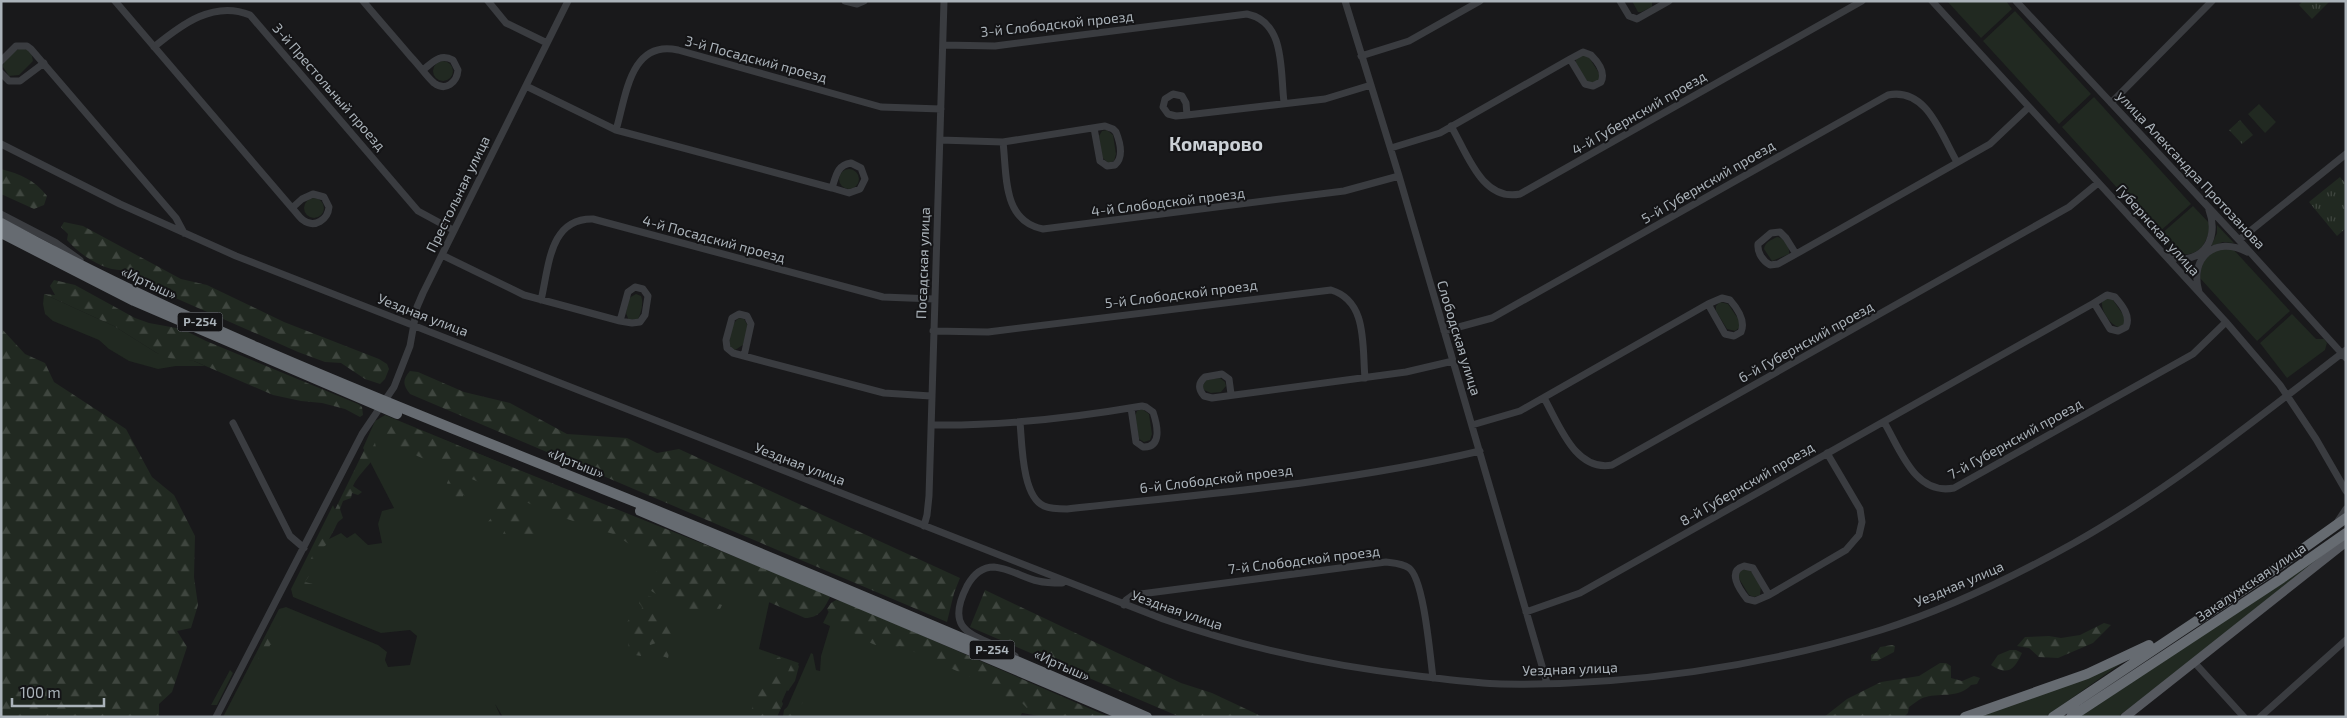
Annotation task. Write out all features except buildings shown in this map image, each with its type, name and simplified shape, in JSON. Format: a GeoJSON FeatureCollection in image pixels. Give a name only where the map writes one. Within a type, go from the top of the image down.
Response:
{"type":"FeatureCollection","features":[{"type":"Feature","properties":{"kind":"highway","name":"«Иртыш»"},"geometry":{"type":"LineString","coordinates":[[1,223],[94,272],[173,310],[382,404],[704,529],[1147,717]]}},
{"type":"Feature","properties":{"kind":"highway","name":"«Иртыш»"},"geometry":{"type":"LineString","coordinates":[[1,234],[134,301],[702,536],[1127,717]]}},
{"type":"Feature","properties":{"kind":"highway"},"geometry":{"type":"LineString","coordinates":[[2053,717],[2182,629],[2276,568],[2346,518]]}},
{"type":"Feature","properties":{"kind":"highway","name":"Закалужская улица"},"geometry":{"type":"LineString","coordinates":[[2071,717],[2346,533]]}},
{"type":"Feature","properties":{"kind":"highway"},"geometry":{"type":"LineString","coordinates":[[1965,717],[2104,667],[2182,629]]}},
{"type":"Feature","properties":{"kind":"main road"},"geometry":{"type":"LineString","coordinates":[[2125,717],[2346,542]]}},
{"type":"Feature","properties":{"kind":"street"},"geometry":{"type":"LineString","coordinates":[[115,1],[154,48],[292,208],[304,221],[316,223],[326,218],[329,207],[324,197],[313,194],[302,199],[292,208]]}},
{"type":"Feature","properties":{"kind":"street"},"geometry":{"type":"LineString","coordinates":[[363,1],[434,83],[445,86],[455,80],[458,70],[453,60],[442,57],[437,58],[423,70]]}},
{"type":"Feature","properties":{"kind":"street"},"geometry":{"type":"LineString","coordinates":[[488,1],[506,22],[547,43]]}},
{"type":"Feature","properties":{"kind":"street","name":"Престольная улица"},"geometry":{"type":"LineString","coordinates":[[216,717],[362,434],[394,387],[410,346],[417,307],[568,1]]}},
{"type":"Feature","properties":{"kind":"street"},"geometry":{"type":"LineString","coordinates":[[845,1],[857,4],[864,1]]}},
{"type":"Feature","properties":{"kind":"street","name":"Посадская улица"},"geometry":{"type":"LineString","coordinates":[[924,526],[929,502],[932,425],[931,396],[944,1]]}},
{"type":"Feature","properties":{"kind":"street","name":"Слободская улица"},"geometry":{"type":"LineString","coordinates":[[1345,1],[1391,148],[1546,682]]}},
{"type":"Feature","properties":{"kind":"street"},"geometry":{"type":"LineString","coordinates":[[1361,56],[1409,41],[1480,1]]}},
{"type":"Feature","properties":{"kind":"street"},"geometry":{"type":"LineString","coordinates":[[1620,1],[1626,12],[1633,18],[1641,17],[1657,4],[1669,1]]}},
{"type":"Feature","properties":{"kind":"street","name":"4-й Губернский проезд"},"geometry":{"type":"LineString","coordinates":[[1451,126],[1481,178],[1489,188],[1507,195],[1520,194],[1862,1]]}},
{"type":"Feature","properties":{"kind":"street","name":"Губернская улица"},"geometry":{"type":"LineString","coordinates":[[1932,1],[2226,322],[2288,396],[2346,490]]}},
{"type":"Feature","properties":{"kind":"street","name":"улица Александра Протозанова"},"geometry":{"type":"LineString","coordinates":[[2016,1],[2344,354]]}},
{"type":"Feature","properties":{"kind":"street"},"geometry":{"type":"LineString","coordinates":[[2111,103],[2212,1]]}},
{"type":"Feature","properties":{"kind":"street","name":"3-й Престольный проезд"},"geometry":{"type":"LineString","coordinates":[[228,2],[237,4],[250,15],[418,211],[454,230]]}},
{"type":"Feature","properties":{"kind":"street"},"geometry":{"type":"LineString","coordinates":[[154,48],[203,6]]}},
{"type":"Feature","properties":{"kind":"street","name":"3-й Слободской проезд"},"geometry":{"type":"LineString","coordinates":[[943,45],[995,46],[1247,14],[1263,20],[1274,33],[1284,102]]}},
{"type":"Feature","properties":{"kind":"street"},"geometry":{"type":"LineString","coordinates":[[1,60],[16,46],[21,45],[31,49],[176,218],[184,233]]}},
{"type":"Feature","properties":{"kind":"street","name":"3-й Посадский проезд"},"geometry":{"type":"LineString","coordinates":[[616,130],[636,64],[652,52],[665,49],[678,50],[881,107],[941,109]]}},
{"type":"Feature","properties":{"kind":"street"},"geometry":{"type":"LineString","coordinates":[[1391,148],[1440,133],[1451,126],[1570,59],[1583,52],[1592,54],[1603,74],[1601,82],[1593,86],[1585,84],[1570,59]]}},
{"type":"Feature","properties":{"kind":"street"},"geometry":{"type":"LineString","coordinates":[[1,74],[9,81],[20,80],[44,63]]}},
{"type":"Feature","properties":{"kind":"street"},"geometry":{"type":"LineString","coordinates":[[526,86],[616,130],[832,188],[855,192],[863,185],[864,173],[857,165],[846,164],[837,171],[832,188]]}},
{"type":"Feature","properties":{"kind":"street"},"geometry":{"type":"LineString","coordinates":[[1187,115],[1284,102],[1325,99],[1371,86]]}},
{"type":"Feature","properties":{"kind":"street","name":"5-й Губернский проезд"},"geometry":{"type":"LineString","coordinates":[[1444,331],[1492,318],[1888,95],[1907,95],[1924,105],[1957,162]]}},
{"type":"Feature","properties":{"kind":"street"},"geometry":{"type":"LineString","coordinates":[[1796,254],[1780,232],[1771,233],[1758,244],[1759,252],[1770,265],[1778,264],[1796,254],[1957,162],[1990,144],[2029,107]]}},
{"type":"Feature","properties":{"kind":"street"},"geometry":{"type":"LineString","coordinates":[[940,140],[1003,142],[1094,128],[1110,127],[1116,132],[1120,154],[1120,158],[1115,165],[1106,166],[1100,161],[1094,128]]}},
{"type":"Feature","properties":{"kind":"street","name":"4-й Слободской проезд"},"geometry":{"type":"LineString","coordinates":[[1003,142],[1010,198],[1014,210],[1018,217],[1026,224],[1043,229],[1344,191],[1399,176]]}},
{"type":"Feature","properties":{"kind":"street","name":"Уездная улица"},"geometry":{"type":"LineString","coordinates":[[1,144],[88,189],[236,256],[1124,605],[1198,632],[1277,654],[1358,669],[1433,678],[1500,684],[1662,676],[1746,662],[1881,630],[1944,606],[2008,577],[2075,542],[2152,494],[2344,354]]}},
{"type":"Feature","properties":{"kind":"street"},"geometry":{"type":"LineString","coordinates":[[2239,240],[2346,154]]}},
{"type":"Feature","properties":{"kind":"street","name":"6-й Губернский проезд"},"geometry":{"type":"LineString","coordinates":[[1544,398],[1578,454],[1593,464],[1605,467],[1612,465],[2070,207],[2098,183]]}},
{"type":"Feature","properties":{"kind":"street"},"geometry":{"type":"LineString","coordinates":[[2161,253],[2172,257],[2189,258],[2205,248],[2211,240],[2214,230],[2208,207]]}},
{"type":"Feature","properties":{"kind":"street"},"geometry":{"type":"LineString","coordinates":[[1,214],[54,242],[94,272]]}},
{"type":"Feature","properties":{"kind":"street","name":"4-й Посадский проезд"},"geometry":{"type":"LineString","coordinates":[[541,300],[556,238],[566,227],[585,219],[593,219],[883,297],[934,299]]}},
{"type":"Feature","properties":{"kind":"street"},"geometry":{"type":"LineString","coordinates":[[2200,294],[2196,282],[2196,270],[2200,260],[2208,251],[2218,246],[2231,246],[2252,254]]}},
{"type":"Feature","properties":{"kind":"street"},"geometry":{"type":"LineString","coordinates":[[442,254],[512,290],[541,300],[620,321],[636,324],[643,319],[648,300],[644,289],[635,287],[628,292],[620,321]]}},
{"type":"Feature","properties":{"kind":"street","name":"5-й Слободской проезд"},"geometry":{"type":"LineString","coordinates":[[933,331],[988,332],[1331,290],[1349,300],[1357,312],[1365,378]]}},
{"type":"Feature","properties":{"kind":"street"},"geometry":{"type":"LineString","coordinates":[[1827,453],[2107,295],[2115,297],[2127,315],[2128,323],[2126,327],[2118,331],[2110,329],[2094,303]]}},
{"type":"Feature","properties":{"kind":"street"},"geometry":{"type":"LineString","coordinates":[[1472,425],[1520,411],[1708,304],[1722,298],[1730,300],[1742,320],[1741,332],[1734,336],[1725,334],[1708,304]]}},
{"type":"Feature","properties":{"kind":"street"},"geometry":{"type":"LineString","coordinates":[[744,356],[752,324],[747,316],[739,314],[730,322],[725,344],[729,351],[744,356],[884,393],[931,396]]}},
{"type":"Feature","properties":{"kind":"street","name":"7-й Губернский проезд"},"geometry":{"type":"LineString","coordinates":[[1884,422],[1913,471],[1923,482],[1934,488],[1954,488],[2193,354],[2226,322]]}},
{"type":"Feature","properties":{"kind":"street"},"geometry":{"type":"LineString","coordinates":[[1231,394],[1229,380],[1222,374],[1204,377],[1200,384],[1201,392],[1208,398],[1406,372],[1453,361]]}},
{"type":"Feature","properties":{"kind":"street"},"geometry":{"type":"LineString","coordinates":[[932,425],[978,426],[1020,422],[1131,408],[1146,407],[1153,412],[1157,439],[1151,446],[1143,447],[1136,442],[1131,408]]}},
{"type":"Feature","properties":{"kind":"street","name":"6-й Слободской проезд"},"geometry":{"type":"LineString","coordinates":[[1020,422],[1027,481],[1032,497],[1044,506],[1067,509],[1228,491],[1415,466],[1480,451]]}},
{"type":"Feature","properties":{"kind":"street"},"geometry":{"type":"LineString","coordinates":[[233,423],[290,536],[304,548]]}},
{"type":"Feature","properties":{"kind":"street","name":"8-й Губернский проезд"},"geometry":{"type":"LineString","coordinates":[[1526,612],[1580,593],[1827,453],[1860,509],[1862,522],[1859,535],[1846,550],[1768,595],[1755,601],[1747,599],[1735,578],[1737,570],[1744,566],[1753,568],[1768,595]]}},
{"type":"Feature","properties":{"kind":"street"},"geometry":{"type":"LineString","coordinates":[[2330,530],[2346,509]]}},
{"type":"Feature","properties":{"kind":"street","name":"7-й Слободской проезд"},"geometry":{"type":"LineString","coordinates":[[1124,605],[1126,600],[1133,595],[1378,563],[1397,563],[1409,568],[1420,588],[1433,678]]}},
{"type":"Feature","properties":{"kind":"street"},"geometry":{"type":"LineString","coordinates":[[1028,665],[1007,651],[967,631],[962,626],[958,616],[964,591],[972,576],[985,568],[995,567],[1038,581],[1069,584]]}},
{"type":"Feature","properties":{"kind":"street"},"geometry":{"type":"LineString","coordinates":[[2260,717],[2346,640]]}},
{"type":"Feature","properties":{"kind":"street"},"geometry":{"type":"LineString","coordinates":[[2194,662],[2244,717]]}},
{"type":"Feature","properties":{"kind":"green space"},"geometry":{"type":"Polygon","coordinates":[[[1632,1],[1652,1],[1652,7],[1638,12],[1632,1]]]}},
{"type":"Feature","properties":{"kind":"green space"},"geometry":{"type":"Polygon","coordinates":[[[1947,1],[2006,1],[2012,9],[1981,38],[1947,1]]]}},
{"type":"Feature","properties":{"kind":"green space"},"geometry":{"type":"Polygon","coordinates":[[[2303,1],[2330,1],[2312,19],[2299,5],[2303,1]]]}},
{"type":"Feature","properties":{"kind":"green space"},"geometry":{"type":"Polygon","coordinates":[[[2015,11],[2091,94],[2059,124],[1983,41],[2015,11]]]}},
{"type":"Feature","properties":{"kind":"green space"},"geometry":{"type":"Polygon","coordinates":[[[22,48],[31,51],[33,61],[19,75],[9,76],[3,64],[12,53],[22,48]]]}},
{"type":"Feature","properties":{"kind":"green space"},"geometry":{"type":"Polygon","coordinates":[[[1580,55],[1588,56],[1599,73],[1600,79],[1595,84],[1587,81],[1576,64],[1576,58],[1580,55]]]}},
{"type":"Feature","properties":{"kind":"green space"},"geometry":{"type":"Polygon","coordinates":[[[443,61],[450,64],[453,71],[450,78],[443,81],[436,78],[433,71],[436,64],[443,61]]]}},
{"type":"Feature","properties":{"kind":"green space"},"geometry":{"type":"Polygon","coordinates":[[[2094,97],[2191,204],[2158,233],[2062,127],[2094,97]]]}},
{"type":"Feature","properties":{"kind":"green space"},"geometry":{"type":"Polygon","coordinates":[[[2259,104],[2276,122],[2265,133],[2248,114],[2259,104]]]}},
{"type":"Feature","properties":{"kind":"green space"},"geometry":{"type":"Polygon","coordinates":[[[2240,120],[2253,135],[2242,144],[2229,130],[2240,120]]]}},
{"type":"Feature","properties":{"kind":"green space"},"geometry":{"type":"Polygon","coordinates":[[[1107,130],[1113,135],[1116,154],[1114,161],[1108,163],[1102,157],[1099,136],[1102,131],[1107,130]]]}},
{"type":"Feature","properties":{"kind":"green space"},"geometry":{"type":"Polygon","coordinates":[[[1,169],[21,176],[42,190],[47,196],[44,205],[34,209],[1,194],[1,169]]]}},
{"type":"Feature","properties":{"kind":"green space"},"geometry":{"type":"Polygon","coordinates":[[[849,169],[856,172],[859,179],[856,186],[849,189],[842,186],[839,179],[842,172],[849,169]]]}},
{"type":"Feature","properties":{"kind":"green space"},"geometry":{"type":"Polygon","coordinates":[[[2340,177],[2346,184],[2346,228],[2337,236],[2309,202],[2340,177]]]}},
{"type":"Feature","properties":{"kind":"green space"},"geometry":{"type":"Polygon","coordinates":[[[314,198],[321,201],[324,208],[321,215],[314,218],[307,215],[304,208],[307,201],[314,198]]]}},
{"type":"Feature","properties":{"kind":"green space"},"geometry":{"type":"Polygon","coordinates":[[[2193,206],[2211,225],[2209,232],[2204,244],[2197,251],[2186,255],[2178,255],[2160,235],[2193,206]]]}},
{"type":"Feature","properties":{"kind":"green space"},"geometry":{"type":"Polygon","coordinates":[[[64,222],[83,226],[181,279],[207,285],[284,322],[379,359],[387,364],[389,369],[385,379],[380,384],[365,379],[341,363],[325,362],[298,352],[130,278],[125,270],[117,270],[101,265],[86,257],[67,240],[68,234],[61,227],[64,222]]]}},
{"type":"Feature","properties":{"kind":"green space"},"geometry":{"type":"Polygon","coordinates":[[[2217,225],[2234,243],[2223,242],[2211,246],[2217,233],[2217,225]]]}},
{"type":"Feature","properties":{"kind":"green space"},"geometry":{"type":"Polygon","coordinates":[[[1777,237],[1786,243],[1789,248],[1789,254],[1772,261],[1764,249],[1767,243],[1777,237]]]}},
{"type":"Feature","properties":{"kind":"green space"},"geometry":{"type":"Polygon","coordinates":[[[2219,249],[2233,249],[2290,311],[2257,341],[2200,278],[2201,268],[2205,260],[2210,254],[2219,249]]]}},
{"type":"Feature","properties":{"kind":"green space"},"geometry":{"type":"Polygon","coordinates":[[[54,280],[75,285],[135,318],[149,323],[182,329],[206,341],[358,404],[362,407],[363,415],[360,417],[345,409],[322,403],[273,395],[194,361],[169,358],[157,353],[114,326],[44,294],[55,295],[50,286],[54,280]]]}},
{"type":"Feature","properties":{"kind":"green space"},"geometry":{"type":"Polygon","coordinates":[[[44,294],[114,326],[157,353],[194,361],[205,366],[176,366],[158,369],[129,361],[109,349],[99,340],[53,321],[45,314],[44,294]]]}},
{"type":"Feature","properties":{"kind":"green space"},"geometry":{"type":"Polygon","coordinates":[[[636,294],[641,296],[642,299],[641,311],[638,319],[629,321],[626,313],[629,298],[636,294]]]}},
{"type":"Feature","properties":{"kind":"green space"},"geometry":{"type":"Polygon","coordinates":[[[2106,298],[2113,300],[2124,316],[2124,325],[2118,327],[2107,317],[2102,306],[2102,302],[2106,298]]]}},
{"type":"Feature","properties":{"kind":"green space"},"geometry":{"type":"Polygon","coordinates":[[[1720,302],[1728,304],[1739,320],[1740,327],[1735,331],[1727,329],[1716,311],[1716,306],[1720,302]]]}},
{"type":"Feature","properties":{"kind":"green space"},"geometry":{"type":"Polygon","coordinates":[[[2292,314],[2316,339],[2324,339],[2327,343],[2325,350],[2287,378],[2260,343],[2292,314]]]}},
{"type":"Feature","properties":{"kind":"green space"},"geometry":{"type":"Polygon","coordinates":[[[739,318],[744,319],[748,326],[743,345],[735,350],[730,347],[730,336],[732,327],[739,318]]]}},
{"type":"Feature","properties":{"kind":"green space"},"geometry":{"type":"Polygon","coordinates":[[[1,328],[25,354],[45,363],[54,382],[126,429],[152,477],[174,495],[195,536],[194,577],[198,605],[191,628],[177,631],[187,647],[172,692],[159,704],[159,717],[1,717],[1,328]]]}},
{"type":"Feature","properties":{"kind":"green space"},"geometry":{"type":"Polygon","coordinates":[[[410,371],[418,372],[464,392],[510,403],[567,434],[627,438],[657,453],[679,449],[960,578],[954,593],[947,622],[410,394],[404,382],[410,371]]]}},
{"type":"Feature","properties":{"kind":"green space"},"geometry":{"type":"Polygon","coordinates":[[[1220,378],[1225,382],[1226,386],[1221,392],[1211,393],[1202,387],[1206,380],[1220,378]]]}},
{"type":"Feature","properties":{"kind":"green space"},"geometry":{"type":"Polygon","coordinates":[[[1142,409],[1149,414],[1152,434],[1150,440],[1144,442],[1139,439],[1135,416],[1137,411],[1142,409]]]}},
{"type":"Feature","properties":{"kind":"green space"},"geometry":{"type":"Polygon","coordinates":[[[385,415],[775,576],[759,649],[799,663],[775,717],[503,717],[495,704],[501,717],[223,717],[279,609],[286,607],[378,645],[387,652],[385,660],[388,667],[410,665],[417,636],[410,630],[381,633],[293,597],[291,589],[333,505],[339,518],[330,533],[329,539],[341,533],[347,538],[355,533],[368,545],[382,543],[378,524],[382,511],[394,508],[363,448],[375,421],[385,415]]]}},
{"type":"Feature","properties":{"kind":"green space"},"geometry":{"type":"Polygon","coordinates":[[[387,417],[818,590],[830,597],[821,612],[810,618],[805,618],[735,587],[719,597],[716,603],[722,605],[719,611],[694,613],[675,597],[669,598],[663,592],[656,594],[645,587],[665,560],[629,544],[616,535],[561,517],[389,444],[382,438],[379,431],[383,420],[387,417]]]}},
{"type":"Feature","properties":{"kind":"green space"},"geometry":{"type":"Polygon","coordinates":[[[373,432],[376,448],[373,448],[374,458],[357,478],[353,486],[362,492],[358,495],[352,493],[351,498],[343,501],[340,509],[343,518],[338,522],[326,545],[319,551],[321,558],[315,558],[313,562],[315,572],[311,573],[305,582],[313,584],[313,588],[309,591],[300,583],[303,575],[373,432]]]}},
{"type":"Feature","properties":{"kind":"green space"},"geometry":{"type":"Polygon","coordinates":[[[449,479],[476,490],[480,494],[479,498],[473,501],[463,495],[463,500],[453,499],[447,483],[449,479]]]}},
{"type":"Feature","properties":{"kind":"green space"},"geometry":{"type":"Polygon","coordinates":[[[492,497],[523,507],[522,513],[545,532],[537,539],[521,540],[519,536],[513,536],[508,544],[500,541],[511,516],[509,512],[504,510],[494,531],[487,531],[487,523],[492,517],[492,497]]]}},
{"type":"Feature","properties":{"kind":"green space"},"geometry":{"type":"Polygon","coordinates":[[[2337,545],[2118,717],[2080,717],[2337,545]]]}},
{"type":"Feature","properties":{"kind":"green space"},"geometry":{"type":"Polygon","coordinates":[[[1740,570],[1750,570],[1761,586],[1760,595],[1754,597],[1749,595],[1738,577],[1740,570]]]}},
{"type":"Feature","properties":{"kind":"green space"},"geometry":{"type":"Polygon","coordinates":[[[985,590],[1181,683],[1212,693],[1263,717],[1180,717],[970,627],[985,590]]]}},
{"type":"Feature","properties":{"kind":"green space"},"geometry":{"type":"Polygon","coordinates":[[[642,594],[655,598],[653,607],[655,618],[659,619],[659,614],[664,613],[672,622],[673,634],[668,658],[662,656],[660,644],[650,645],[647,634],[639,641],[642,649],[641,656],[635,655],[629,650],[626,624],[631,616],[638,620],[641,616],[642,607],[639,603],[642,594]]]}},
{"type":"Feature","properties":{"kind":"green space"},"geometry":{"type":"Polygon","coordinates":[[[836,600],[845,602],[1109,717],[1061,717],[1048,711],[1041,711],[1032,704],[1027,708],[1015,696],[1014,701],[997,697],[989,685],[941,664],[941,668],[930,665],[927,657],[899,646],[897,649],[890,651],[884,644],[876,645],[864,640],[849,630],[827,609],[836,600]]]}},
{"type":"Feature","properties":{"kind":"green space"},"geometry":{"type":"Polygon","coordinates":[[[831,607],[1072,717],[1044,717],[1022,713],[1020,717],[783,717],[811,653],[813,654],[816,670],[820,671],[821,656],[830,626],[823,623],[831,607]]]}},
{"type":"Feature","properties":{"kind":"green space"},"geometry":{"type":"Polygon","coordinates":[[[285,609],[293,611],[294,614],[281,620],[281,626],[275,632],[273,626],[275,620],[285,609]]]}},
{"type":"Feature","properties":{"kind":"green space"},"geometry":{"type":"Polygon","coordinates":[[[2104,623],[2111,625],[2093,643],[2058,658],[2039,657],[2029,648],[2017,646],[2025,637],[2049,636],[2061,638],[2080,635],[2104,623]]]}},
{"type":"Feature","properties":{"kind":"green space"},"geometry":{"type":"Polygon","coordinates":[[[272,636],[275,639],[275,643],[270,645],[265,663],[259,661],[258,658],[268,637],[272,636]]]}},
{"type":"Feature","properties":{"kind":"green space"},"geometry":{"type":"Polygon","coordinates":[[[1895,646],[1894,652],[1877,661],[1871,661],[1871,655],[1877,652],[1880,647],[1895,646]]]}},
{"type":"Feature","properties":{"kind":"green space"},"geometry":{"type":"Polygon","coordinates":[[[2010,650],[2022,653],[2010,670],[2002,670],[1991,665],[1998,655],[2010,650]]]}},
{"type":"Feature","properties":{"kind":"green space"},"geometry":{"type":"Polygon","coordinates":[[[781,657],[783,662],[780,682],[783,683],[791,665],[797,664],[799,666],[795,681],[788,691],[782,688],[778,692],[783,704],[777,717],[749,717],[756,697],[760,676],[762,673],[769,673],[777,658],[781,657]]]}},
{"type":"Feature","properties":{"kind":"green space"},"geometry":{"type":"Polygon","coordinates":[[[2126,660],[2045,717],[1973,717],[2126,660]]]}},
{"type":"Feature","properties":{"kind":"green space"},"geometry":{"type":"Polygon","coordinates":[[[1940,663],[1946,663],[1951,666],[1951,678],[1962,681],[1974,676],[1980,678],[1977,684],[1971,685],[1961,692],[1922,699],[1909,707],[1908,713],[1904,717],[1824,717],[1847,699],[1881,682],[1919,676],[1940,663]]]}},
{"type":"Feature","properties":{"kind":"green space"},"geometry":{"type":"Polygon","coordinates":[[[230,670],[233,673],[217,705],[211,705],[230,670]]]}},
{"type":"Feature","properties":{"kind":"green space"},"geometry":{"type":"Polygon","coordinates":[[[796,699],[803,700],[802,704],[798,705],[792,716],[783,717],[784,710],[796,699]]]}},
{"type":"Feature","properties":{"kind":"district","name":"Комарово"},"geometry":{"type":"Point","coordinates":[1216,144]}}]}
